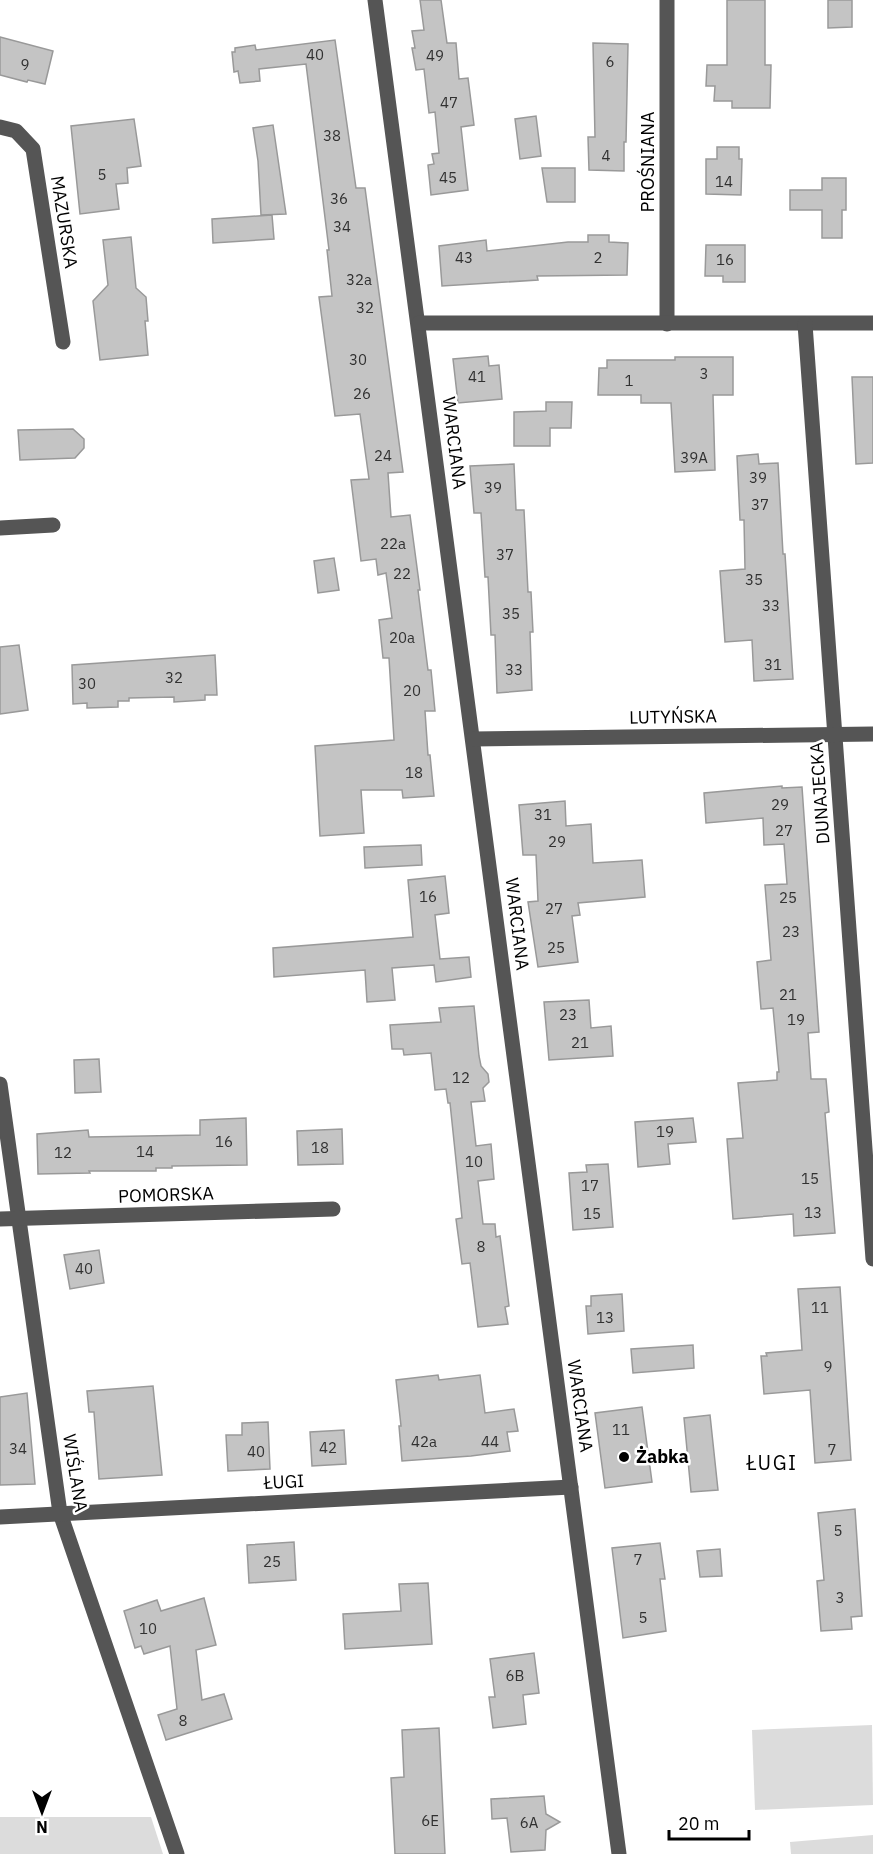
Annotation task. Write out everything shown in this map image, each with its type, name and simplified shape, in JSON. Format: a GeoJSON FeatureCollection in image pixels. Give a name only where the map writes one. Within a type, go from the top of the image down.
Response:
{"type":"FeatureCollection","features":[{"type":"Feature","properties":{"kind":"street","name":"WARCIANA"},"geometry":{"type":"LineString","coordinates":[[375,0],[619,1854]]}},
{"type":"Feature","properties":{"kind":"street","name":"PROŚNIANA"},"geometry":{"type":"LineString","coordinates":[[667,0],[667,324]]}},
{"type":"Feature","properties":{"kind":"street","name":"MAZURSKA"},"geometry":{"type":"LineString","coordinates":[[0,127],[16,131],[33,149],[63,342]]}},
{"type":"Feature","properties":{"kind":"street"},"geometry":{"type":"LineString","coordinates":[[419,323],[873,323]]}},
{"type":"Feature","properties":{"kind":"street","name":"DUNAJECKA"},"geometry":{"type":"LineString","coordinates":[[805,324],[873,1259]]}},
{"type":"Feature","properties":{"kind":"street"},"geometry":{"type":"LineString","coordinates":[[0,528],[53,525]]}},
{"type":"Feature","properties":{"kind":"street","name":"LUTYŃSKA"},"geometry":{"type":"LineString","coordinates":[[473,739],[873,734]]}},
{"type":"Feature","properties":{"kind":"street","name":"WIŚLANA"},"geometry":{"type":"LineString","coordinates":[[0,1084],[60,1514],[177,1854]]}},
{"type":"Feature","properties":{"kind":"street","name":"POMORSKA"},"geometry":{"type":"LineString","coordinates":[[0,1219],[333,1209]]}},
{"type":"Feature","properties":{"kind":"street","name":"ŁUGI"},"geometry":{"type":"LineString","coordinates":[[0,1517],[571,1487]]}},
{"type":"Feature","properties":{"kind":"shaded area"},"geometry":{"type":"Polygon","coordinates":[[[872,1725],[873,1805],[755,1810],[752,1730],[872,1725]]]}},
{"type":"Feature","properties":{"kind":"shaded area"},"geometry":{"type":"Polygon","coordinates":[[[0,1817],[151,1817],[163,1854],[0,1854],[0,1817]]]}},
{"type":"Feature","properties":{"kind":"shaded area"},"geometry":{"type":"Polygon","coordinates":[[[873,1835],[873,1854],[791,1854],[790,1842],[873,1835]]]}},
{"type":"Feature","properties":{"kind":"building"},"geometry":{"type":"Polygon","coordinates":[[[420,0],[441,0],[447,43],[456,43],[459,79],[468,78],[474,125],[461,127],[468,190],[431,195],[428,165],[434,164],[432,154],[439,153],[435,112],[429,113],[424,69],[416,70],[412,48],[415,48],[412,31],[424,30],[420,0]]]}},
{"type":"Feature","properties":{"kind":"building"},"geometry":{"type":"Polygon","coordinates":[[[727,0],[765,0],[765,65],[771,65],[770,108],[732,108],[732,101],[714,101],[715,86],[706,86],[707,65],[727,65],[727,0]]]}},
{"type":"Feature","properties":{"kind":"building"},"geometry":{"type":"Polygon","coordinates":[[[828,0],[852,0],[852,27],[828,28],[828,0]]]}},
{"type":"Feature","properties":{"kind":"building"},"geometry":{"type":"Polygon","coordinates":[[[0,37],[53,51],[45,84],[0,75],[0,37]]]}},
{"type":"Feature","properties":{"kind":"building"},"geometry":{"type":"Polygon","coordinates":[[[335,40],[356,188],[365,188],[403,472],[388,473],[391,517],[410,515],[428,670],[431,670],[435,711],[425,711],[434,796],[403,798],[402,790],[361,790],[364,833],[320,836],[315,746],[394,740],[389,658],[383,658],[379,620],[392,618],[386,573],[378,575],[376,559],[361,561],[351,480],[369,479],[360,414],[335,416],[319,297],[332,296],[327,250],[329,250],[306,64],[259,69],[260,81],[240,83],[238,71],[234,72],[232,52],[235,52],[235,48],[255,45],[256,50],[335,40]]]}},
{"type":"Feature","properties":{"kind":"building"},"geometry":{"type":"Polygon","coordinates":[[[593,43],[628,44],[624,171],[589,170],[588,137],[595,137],[593,43]]]}},
{"type":"Feature","properties":{"kind":"building"},"geometry":{"type":"Polygon","coordinates":[[[536,116],[541,156],[520,159],[515,119],[536,116]]]}},
{"type":"Feature","properties":{"kind":"building"},"geometry":{"type":"Polygon","coordinates":[[[134,119],[141,166],[127,168],[128,183],[116,184],[119,209],[80,214],[71,126],[134,119]]]}},
{"type":"Feature","properties":{"kind":"building"},"geometry":{"type":"Polygon","coordinates":[[[273,125],[286,214],[261,215],[258,161],[253,128],[273,125]]]}},
{"type":"Feature","properties":{"kind":"building"},"geometry":{"type":"Polygon","coordinates":[[[717,147],[739,147],[739,159],[742,159],[741,195],[706,194],[706,159],[717,159],[717,147]]]}},
{"type":"Feature","properties":{"kind":"building"},"geometry":{"type":"Polygon","coordinates":[[[542,168],[575,168],[575,202],[547,202],[542,168]]]}},
{"type":"Feature","properties":{"kind":"building"},"geometry":{"type":"Polygon","coordinates":[[[822,178],[846,178],[846,210],[842,210],[842,238],[822,238],[822,210],[790,210],[790,190],[822,190],[822,178]]]}},
{"type":"Feature","properties":{"kind":"building"},"geometry":{"type":"Polygon","coordinates":[[[272,215],[274,239],[213,243],[212,219],[272,215]]]}},
{"type":"Feature","properties":{"kind":"building"},"geometry":{"type":"Polygon","coordinates":[[[588,235],[609,235],[609,242],[628,243],[627,275],[537,276],[538,280],[442,286],[439,246],[486,240],[487,251],[588,242],[588,235]]]}},
{"type":"Feature","properties":{"kind":"building"},"geometry":{"type":"Polygon","coordinates":[[[131,237],[136,288],[146,297],[148,321],[145,321],[148,355],[100,360],[93,301],[108,285],[103,240],[131,237]]]}},
{"type":"Feature","properties":{"kind":"building"},"geometry":{"type":"Polygon","coordinates":[[[706,245],[745,245],[745,282],[723,282],[723,276],[705,276],[706,245]]]}},
{"type":"Feature","properties":{"kind":"building"},"geometry":{"type":"Polygon","coordinates":[[[488,356],[489,366],[499,365],[502,399],[458,403],[453,359],[488,356]]]}},
{"type":"Feature","properties":{"kind":"building"},"geometry":{"type":"Polygon","coordinates":[[[675,357],[733,357],[733,395],[713,395],[715,470],[675,472],[671,403],[641,403],[641,395],[598,395],[599,368],[607,368],[607,360],[675,360],[675,357]]]}},
{"type":"Feature","properties":{"kind":"building"},"geometry":{"type":"Polygon","coordinates":[[[852,377],[873,377],[873,463],[856,464],[852,377]]]}},
{"type":"Feature","properties":{"kind":"building"},"geometry":{"type":"Polygon","coordinates":[[[546,402],[572,402],[571,428],[550,428],[550,446],[514,446],[514,412],[546,411],[546,402]]]}},
{"type":"Feature","properties":{"kind":"building"},"geometry":{"type":"Polygon","coordinates":[[[73,429],[84,439],[84,448],[75,458],[20,460],[18,430],[73,429]]]}},
{"type":"Feature","properties":{"kind":"building"},"geometry":{"type":"Polygon","coordinates":[[[758,454],[759,464],[778,463],[793,679],[754,681],[752,640],[725,642],[720,571],[745,569],[744,520],[740,520],[737,456],[758,454]]]}},
{"type":"Feature","properties":{"kind":"building"},"geometry":{"type":"Polygon","coordinates":[[[514,464],[516,510],[524,510],[528,592],[531,592],[532,690],[497,693],[495,635],[491,635],[481,513],[474,513],[470,466],[514,464]]]}},
{"type":"Feature","properties":{"kind":"building"},"geometry":{"type":"Polygon","coordinates":[[[334,558],[339,590],[318,593],[314,561],[334,558]]]}},
{"type":"Feature","properties":{"kind":"building"},"geometry":{"type":"Polygon","coordinates":[[[19,645],[28,710],[0,714],[0,647],[19,645]]]}},
{"type":"Feature","properties":{"kind":"building"},"geometry":{"type":"Polygon","coordinates":[[[215,655],[217,695],[205,695],[205,700],[174,702],[174,697],[129,698],[129,701],[118,701],[118,707],[87,708],[87,703],[73,704],[72,665],[215,655]]]}},
{"type":"Feature","properties":{"kind":"building"},"geometry":{"type":"Polygon","coordinates":[[[782,786],[782,788],[802,787],[819,1032],[808,1033],[811,1079],[826,1079],[829,1112],[825,1113],[835,1233],[794,1236],[793,1214],[733,1219],[727,1139],[743,1138],[738,1083],[777,1080],[777,1072],[779,1072],[773,1008],[761,1009],[757,962],[771,960],[765,885],[787,884],[784,844],[764,845],[763,818],[706,823],[704,793],[782,786]]]}},
{"type":"Feature","properties":{"kind":"building"},"geometry":{"type":"Polygon","coordinates":[[[565,801],[566,826],[591,824],[593,863],[642,860],[645,897],[578,903],[580,915],[572,916],[578,962],[538,967],[528,902],[538,901],[536,855],[523,855],[519,805],[565,801]]]}},
{"type":"Feature","properties":{"kind":"building"},"geometry":{"type":"Polygon","coordinates":[[[421,845],[422,865],[365,868],[364,847],[421,845]]]}},
{"type":"Feature","properties":{"kind":"building"},"geometry":{"type":"Polygon","coordinates":[[[445,876],[449,913],[435,915],[440,959],[469,957],[471,977],[436,982],[434,965],[392,968],[395,1000],[367,1002],[365,970],[274,977],[273,948],[413,937],[408,880],[445,876]]]}},
{"type":"Feature","properties":{"kind":"building"},"geometry":{"type":"Polygon","coordinates":[[[589,1000],[591,1028],[611,1026],[613,1056],[549,1060],[544,1002],[589,1000]]]}},
{"type":"Feature","properties":{"kind":"building"},"geometry":{"type":"Polygon","coordinates":[[[474,1006],[479,1056],[481,1066],[488,1074],[489,1082],[483,1088],[485,1101],[471,1102],[476,1146],[491,1144],[494,1179],[478,1181],[483,1224],[495,1224],[496,1237],[500,1236],[509,1306],[505,1307],[508,1324],[478,1327],[470,1263],[462,1264],[456,1219],[462,1218],[450,1103],[448,1103],[446,1089],[435,1090],[431,1053],[404,1055],[403,1049],[392,1049],[390,1025],[441,1022],[439,1008],[474,1006]]]}},
{"type":"Feature","properties":{"kind":"building"},"geometry":{"type":"Polygon","coordinates":[[[99,1059],[101,1092],[75,1093],[74,1060],[99,1059]]]}},
{"type":"Feature","properties":{"kind":"building"},"geometry":{"type":"Polygon","coordinates":[[[246,1118],[247,1165],[172,1166],[172,1168],[156,1168],[156,1171],[38,1174],[37,1134],[88,1130],[89,1137],[200,1135],[200,1120],[246,1118]]]}},
{"type":"Feature","properties":{"kind":"building"},"geometry":{"type":"Polygon","coordinates":[[[693,1118],[696,1142],[668,1144],[670,1164],[638,1167],[635,1122],[693,1118]]]}},
{"type":"Feature","properties":{"kind":"building"},"geometry":{"type":"Polygon","coordinates":[[[342,1129],[343,1164],[298,1165],[297,1131],[342,1129]]]}},
{"type":"Feature","properties":{"kind":"building"},"geometry":{"type":"Polygon","coordinates":[[[608,1164],[613,1227],[573,1230],[569,1173],[587,1172],[586,1165],[608,1164]]]}},
{"type":"Feature","properties":{"kind":"building"},"geometry":{"type":"Polygon","coordinates":[[[99,1250],[104,1283],[70,1289],[64,1255],[99,1250]]]}},
{"type":"Feature","properties":{"kind":"building"},"geometry":{"type":"Polygon","coordinates":[[[840,1287],[851,1460],[815,1463],[810,1390],[764,1394],[761,1356],[767,1356],[766,1353],[802,1350],[798,1289],[840,1287]]]}},
{"type":"Feature","properties":{"kind":"building"},"geometry":{"type":"Polygon","coordinates":[[[622,1294],[624,1331],[588,1334],[586,1306],[591,1306],[591,1296],[622,1294]]]}},
{"type":"Feature","properties":{"kind":"building"},"geometry":{"type":"Polygon","coordinates":[[[693,1345],[694,1368],[633,1373],[631,1349],[693,1345]]]}},
{"type":"Feature","properties":{"kind":"building"},"geometry":{"type":"Polygon","coordinates":[[[438,1375],[439,1380],[480,1375],[485,1413],[514,1409],[518,1431],[507,1432],[510,1451],[402,1461],[396,1380],[438,1375]]]}},
{"type":"Feature","properties":{"kind":"building"},"geometry":{"type":"Polygon","coordinates":[[[153,1386],[162,1475],[99,1479],[94,1412],[89,1412],[87,1391],[153,1386]]]}},
{"type":"Feature","properties":{"kind":"building"},"geometry":{"type":"Polygon","coordinates":[[[27,1393],[35,1484],[0,1485],[0,1397],[27,1393]]]}},
{"type":"Feature","properties":{"kind":"building"},"geometry":{"type":"Polygon","coordinates":[[[642,1407],[652,1482],[605,1488],[595,1413],[642,1407]]]}},
{"type":"Feature","properties":{"kind":"building"},"geometry":{"type":"Polygon","coordinates":[[[710,1415],[718,1490],[691,1492],[684,1418],[710,1415]]]}},
{"type":"Feature","properties":{"kind":"building"},"geometry":{"type":"Polygon","coordinates":[[[268,1422],[270,1469],[228,1471],[226,1435],[242,1435],[242,1423],[268,1422]]]}},
{"type":"Feature","properties":{"kind":"building"},"geometry":{"type":"Polygon","coordinates":[[[344,1430],[346,1464],[312,1466],[310,1432],[344,1430]]]}},
{"type":"Feature","properties":{"kind":"building"},"geometry":{"type":"Polygon","coordinates":[[[855,1509],[862,1616],[851,1617],[852,1629],[821,1631],[817,1581],[824,1580],[818,1513],[855,1509]]]}},
{"type":"Feature","properties":{"kind":"building"},"geometry":{"type":"Polygon","coordinates":[[[294,1542],[296,1580],[249,1583],[247,1545],[294,1542]]]}},
{"type":"Feature","properties":{"kind":"building"},"geometry":{"type":"Polygon","coordinates":[[[660,1543],[665,1579],[660,1579],[666,1631],[623,1638],[612,1548],[660,1543]]]}},
{"type":"Feature","properties":{"kind":"building"},"geometry":{"type":"Polygon","coordinates":[[[720,1549],[722,1576],[700,1577],[697,1551],[720,1549]]]}},
{"type":"Feature","properties":{"kind":"building"},"geometry":{"type":"Polygon","coordinates":[[[428,1583],[432,1644],[345,1649],[343,1614],[401,1611],[399,1584],[428,1583]]]}},
{"type":"Feature","properties":{"kind":"building"},"geometry":{"type":"Polygon","coordinates":[[[204,1598],[216,1645],[196,1650],[202,1700],[224,1694],[232,1719],[166,1740],[158,1715],[177,1709],[170,1646],[144,1654],[141,1646],[135,1648],[124,1611],[157,1600],[161,1611],[204,1598]]]}},
{"type":"Feature","properties":{"kind":"building"},"geometry":{"type":"Polygon","coordinates":[[[534,1653],[539,1693],[523,1695],[526,1724],[493,1728],[489,1697],[495,1697],[490,1659],[534,1653]]]}},
{"type":"Feature","properties":{"kind":"building"},"geometry":{"type":"Polygon","coordinates":[[[439,1728],[445,1854],[395,1854],[391,1778],[404,1777],[402,1730],[439,1728]]]}},
{"type":"Feature","properties":{"kind":"building"},"geometry":{"type":"Polygon","coordinates":[[[544,1796],[546,1814],[560,1822],[546,1830],[545,1850],[511,1852],[507,1818],[492,1819],[491,1799],[544,1796]]]}},
{"type":"Feature","properties":{"kind":"place","name":"Żabka"},"geometry":{"type":"Point","coordinates":[624,1457]}},
{"type":"Feature","properties":{"kind":"district","name":"ŁUGI"},"geometry":{"type":"Point","coordinates":[772,1463]}}]}
